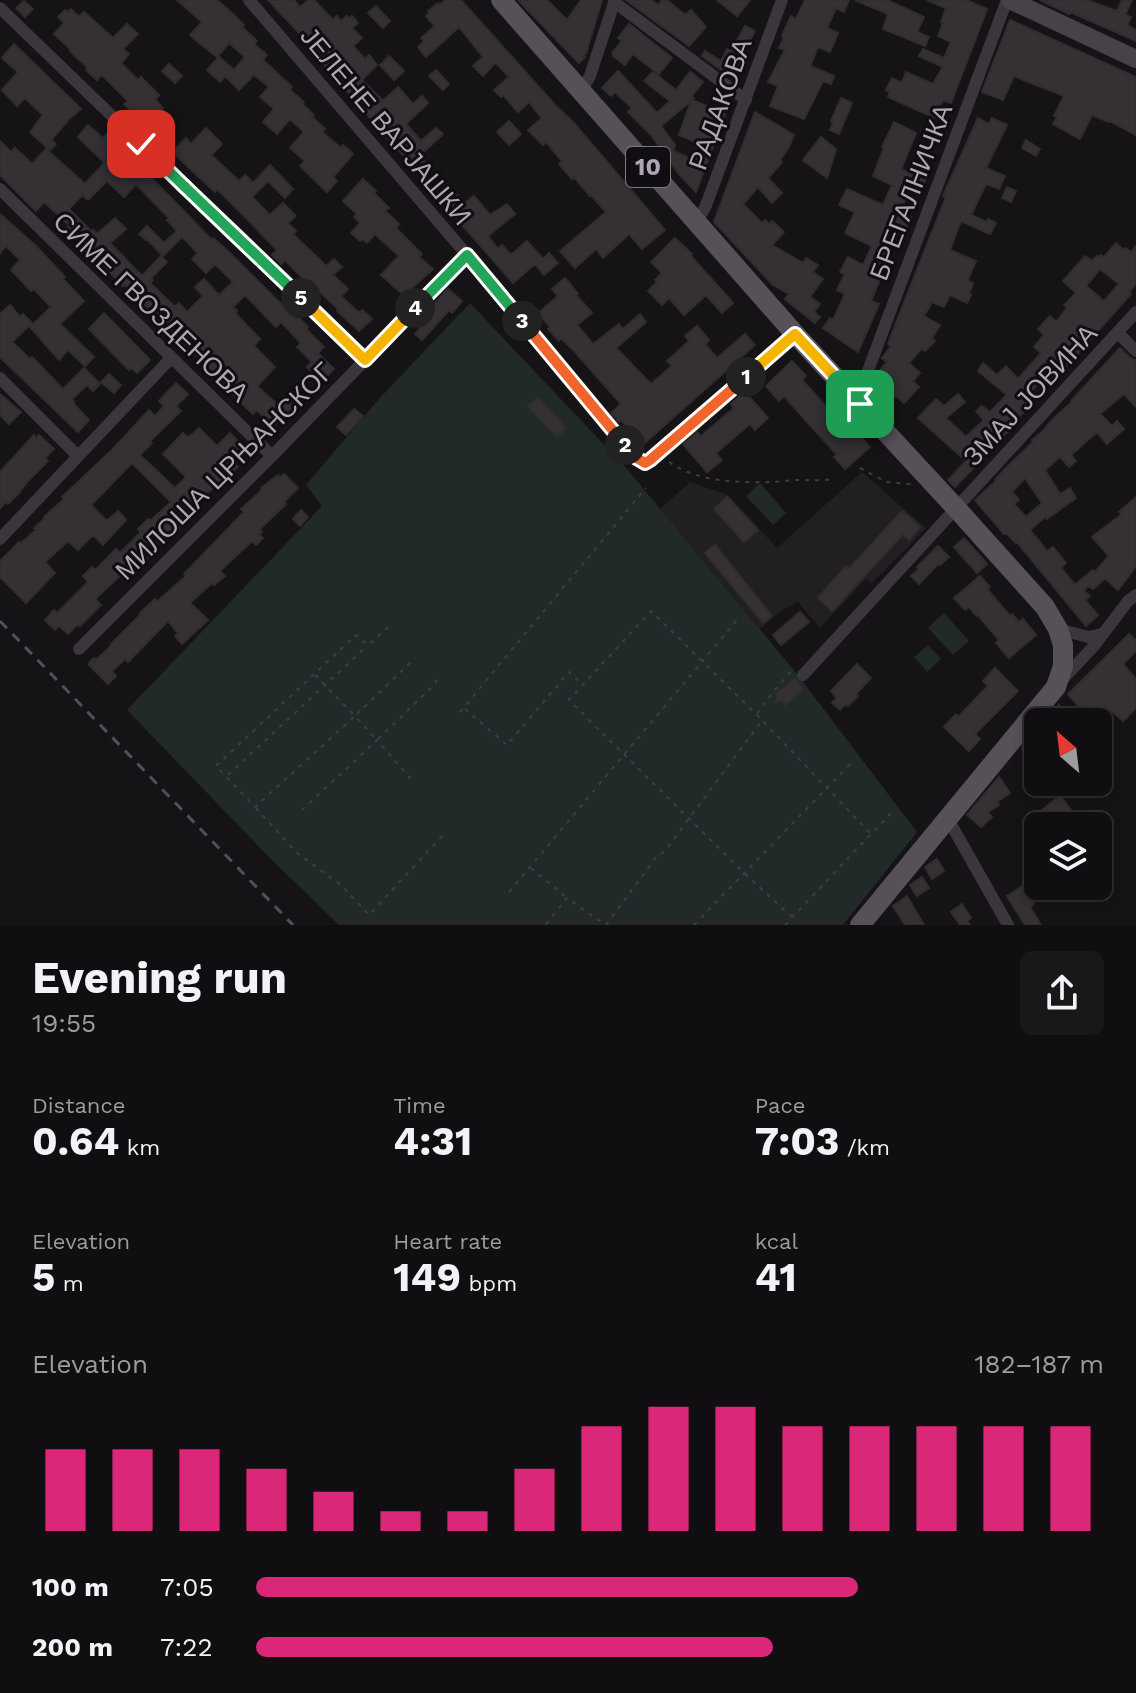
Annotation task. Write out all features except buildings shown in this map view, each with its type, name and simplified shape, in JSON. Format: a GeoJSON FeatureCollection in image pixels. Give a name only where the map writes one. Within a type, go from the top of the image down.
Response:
{"type":"FeatureCollection","features":[{"type":"Feature","properties":{"kind":"main road","name":"10"},"geometry":{"type":"LineString","coordinates":[[501,0],[795,334],[1045,607],[1058,629],[1064,656],[1056,687]]}},
{"type":"Feature","properties":{"kind":"main road"},"geometry":{"type":"LineString","coordinates":[[860,925],[1056,687]]}},
{"type":"Feature","properties":{"kind":"street","name":"ЈЕЛЕНЕ ВАРЈАШКИ"},"geometry":{"type":"LineString","coordinates":[[249,0],[635,457],[645,463],[658,455]]}},
{"type":"Feature","properties":{"kind":"street","name":"РАДАКОВА"},"geometry":{"type":"LineString","coordinates":[[696,221],[705,208],[782,0]]}},
{"type":"Feature","properties":{"kind":"street"},"geometry":{"type":"LineString","coordinates":[[1008,0],[1136,59]]}},
{"type":"Feature","properties":{"kind":"street","name":"БРЕГАЛНИЧКА"},"geometry":{"type":"LineString","coordinates":[[857,400],[1008,0]]}},
{"type":"Feature","properties":{"kind":"street"},"geometry":{"type":"LineString","coordinates":[[582,90],[590,76],[614,1],[746,100]]}},
{"type":"Feature","properties":{"kind":"street"},"geometry":{"type":"LineString","coordinates":[[0,8],[365,360]]}},
{"type":"Feature","properties":{"kind":"street","name":"СИМЕ ГВОЗДЕНОВА"},"geometry":{"type":"LineString","coordinates":[[0,189],[272,456]]}},
{"type":"Feature","properties":{"kind":"street","name":"МИЛОША ЦРЊАНСКОГ"},"geometry":{"type":"LineString","coordinates":[[79,649],[467,255]]}},
{"type":"Feature","properties":{"kind":"street","name":"ЗМАЈ ЈОВИНА"},"geometry":{"type":"LineString","coordinates":[[799,670],[956,508],[1136,312]]}},
{"type":"Feature","properties":{"kind":"street"},"geometry":{"type":"LineString","coordinates":[[1118,333],[1136,351]]}},
{"type":"Feature","properties":{"kind":"street"},"geometry":{"type":"LineString","coordinates":[[658,455],[795,334]]}},
{"type":"Feature","properties":{"kind":"street"},"geometry":{"type":"LineString","coordinates":[[0,539],[171,358]]}},
{"type":"Feature","properties":{"kind":"street"},"geometry":{"type":"LineString","coordinates":[[0,378],[78,456]]}},
{"type":"Feature","properties":{"kind":"street"},"geometry":{"type":"LineString","coordinates":[[1056,687],[1136,595]]}},
{"type":"Feature","properties":{"kind":"street"},"geometry":{"type":"LineString","coordinates":[[1058,629],[1088,637],[1102,634]]}},
{"type":"Feature","properties":{"kind":"street"},"geometry":{"type":"LineString","coordinates":[[948,819],[1008,925]]}},
{"type":"Feature","properties":{"kind":"path"},"geometry":{"type":"LineString","coordinates":[[658,455],[681,469],[736,483],[834,479]]}},
{"type":"Feature","properties":{"kind":"path"},"geometry":{"type":"LineString","coordinates":[[860,468],[886,482],[913,484]]}},
{"type":"Feature","properties":{"kind":"path"},"geometry":{"type":"LineString","coordinates":[[460,712],[646,488]]}},
{"type":"Feature","properties":{"kind":"path"},"geometry":{"type":"LineString","coordinates":[[792,917],[569,700],[651,611],[757,715],[871,834]]}},
{"type":"Feature","properties":{"kind":"path"},"geometry":{"type":"LineString","coordinates":[[509,892],[737,620]]}},
{"type":"Feature","properties":{"kind":"path"},"geometry":{"type":"LineString","coordinates":[[226,777],[388,627]]}},
{"type":"Feature","properties":{"kind":"path"},"geometry":{"type":"LineString","coordinates":[[368,645],[356,635],[216,766],[297,853],[342,886],[369,915],[443,835]]}},
{"type":"Feature","properties":{"kind":"path"},"geometry":{"type":"LineString","coordinates":[[255,807],[415,658]]}},
{"type":"Feature","properties":{"kind":"path"},"geometry":{"type":"LineString","coordinates":[[757,715],[773,692],[799,670]]}},
{"type":"Feature","properties":{"kind":"path"},"geometry":{"type":"LineString","coordinates":[[464,708],[507,745],[569,672],[583,685]]}},
{"type":"Feature","properties":{"kind":"path"},"geometry":{"type":"LineString","coordinates":[[314,674],[412,780]]}},
{"type":"Feature","properties":{"kind":"path"},"geometry":{"type":"LineString","coordinates":[[302,810],[435,684],[439,676]]}},
{"type":"Feature","properties":{"kind":"path"},"geometry":{"type":"LineString","coordinates":[[530,867],[606,925],[761,721]]}},
{"type":"Feature","properties":{"kind":"path"},"geometry":{"type":"LineString","coordinates":[[694,925],[853,761]]}},
{"type":"Feature","properties":{"kind":"path"},"geometry":{"type":"LineString","coordinates":[[785,925],[892,812]]}},
{"type":"Feature","properties":{"kind":"path"},"geometry":{"type":"LineString","coordinates":[[546,924],[567,898]]}},
{"type":"Feature","properties":{"kind":"shaded area"},"geometry":{"type":"Polygon","coordinates":[[[470,303],[628,470],[797,674],[917,832],[843,925],[339,925],[127,710],[322,506],[306,485],[378,400],[470,303]]]}},
{"type":"Feature","properties":{"kind":"shaded area"},"geometry":{"type":"Polygon","coordinates":[[[862,472],[926,528],[872,583],[866,579],[820,628],[798,602],[782,610],[760,629],[660,509],[690,482],[728,495],[777,548],[862,472]]]}},
{"type":"Feature","properties":{"kind":"shaded area"},"geometry":{"type":"Polygon","coordinates":[[[760,483],[786,513],[773,525],[746,496],[760,483]]]}},
{"type":"Feature","properties":{"kind":"shaded area"},"geometry":{"type":"Polygon","coordinates":[[[944,613],[969,641],[953,655],[928,628],[944,613]]]}},
{"type":"Feature","properties":{"kind":"shaded area"},"geometry":{"type":"Polygon","coordinates":[[[928,645],[941,659],[927,672],[914,657],[928,645]]]}},
{"type":"Feature","properties":{"kind":"railway"},"geometry":{"type":"LineString","coordinates":[[0,621],[293,925]]}},
{"type":"Feature","properties":{"kind":"route"},"geometry":{"type":"LineString","coordinates":[[141,144],[365,360],[467,255],[635,457],[645,463],[795,334],[860,404]]}}]}
